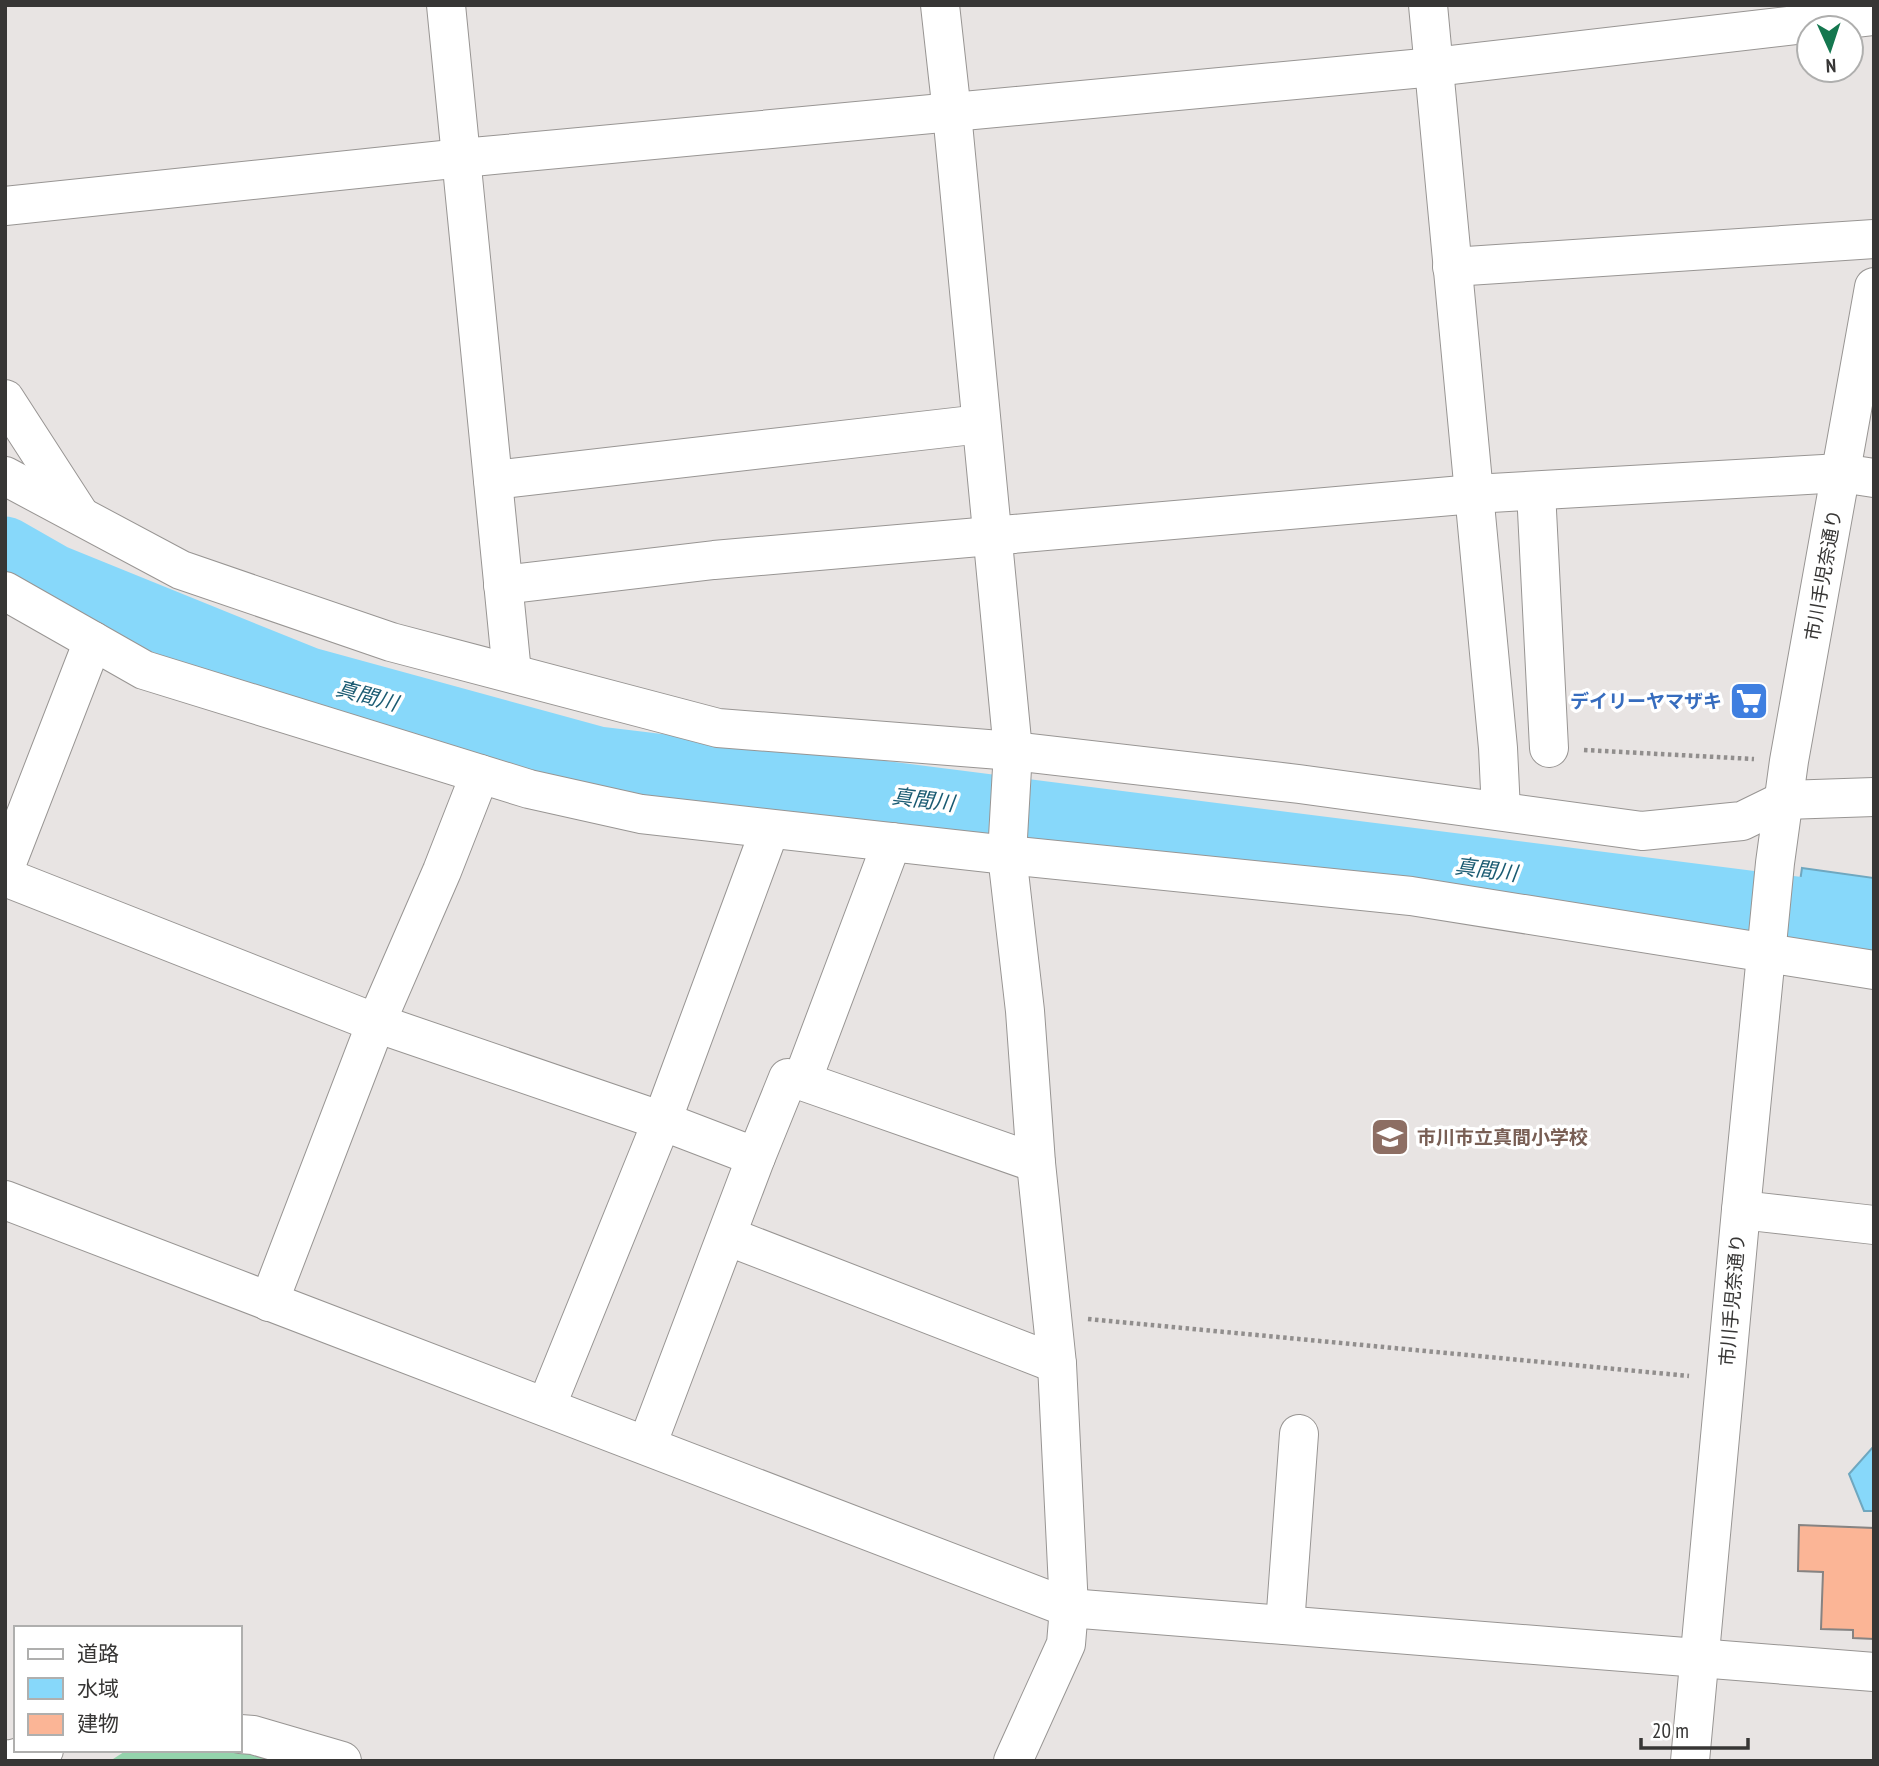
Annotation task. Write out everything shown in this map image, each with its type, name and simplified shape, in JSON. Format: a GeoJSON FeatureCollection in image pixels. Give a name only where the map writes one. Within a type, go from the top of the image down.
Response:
{"type":"FeatureCollection","features":[{"type":"Feature","properties":{"kind":"street"},"geometry":{"type":"LineString","coordinates":[[446,5],[512,673]]}},
{"type":"Feature","properties":{"kind":"street"},"geometry":{"type":"LineString","coordinates":[[940,5],[1013,751],[1007,855],[1025,1011],[1036,1164],[1057,1364],[1069,1608],[1066,1644],[1013,1761]]}},
{"type":"Feature","properties":{"kind":"street"},"geometry":{"type":"LineString","coordinates":[[1428,5],[1499,748],[1501,811]]}},
{"type":"Feature","properties":{"kind":"street"},"geometry":{"type":"LineString","coordinates":[[5,206],[462,158],[1434,66],[1874,16]]}},
{"type":"Feature","properties":{"kind":"street"},"geometry":{"type":"LineString","coordinates":[[1452,267],[1874,239]]}},
{"type":"Feature","properties":{"kind":"street","name":"市川手児奈通り"},"geometry":{"type":"LineString","coordinates":[[1690,1761],[1775,863],[1789,761],[1857,476],[1874,287]]}},
{"type":"Feature","properties":{"kind":"street"},"geometry":{"type":"LineString","coordinates":[[5,399],[80,516]]}},
{"type":"Feature","properties":{"kind":"street"},"geometry":{"type":"LineString","coordinates":[[493,480],[981,424]]}},
{"type":"Feature","properties":{"kind":"street"},"geometry":{"type":"LineString","coordinates":[[5,476],[181,570],[391,642],[718,728],[1013,751],[1299,784],[1642,831],[1742,821],[1785,800],[1874,797]]}},
{"type":"Feature","properties":{"kind":"street"},"geometry":{"type":"LineString","coordinates":[[503,585],[714,560],[1474,494],[1857,476]]}},
{"type":"Feature","properties":{"kind":"street"},"geometry":{"type":"LineString","coordinates":[[1536,491],[1549,748]]}},
{"type":"Feature","properties":{"kind":"street"},"geometry":{"type":"LineString","coordinates":[[5,591],[144,670],[529,789],[640,814],[1411,896],[1766,947],[1874,970]]}},
{"type":"Feature","properties":{"kind":"street"},"geometry":{"type":"LineString","coordinates":[[5,868],[93,641]]}},
{"type":"Feature","properties":{"kind":"street"},"geometry":{"type":"LineString","coordinates":[[269,1302],[376,1023],[442,871],[480,774]]}},
{"type":"Feature","properties":{"kind":"street"},"geometry":{"type":"LineString","coordinates":[[546,1407],[662,1121],[770,829]]}},
{"type":"Feature","properties":{"kind":"street"},"geometry":{"type":"LineString","coordinates":[[802,1081],[892,842]]}},
{"type":"Feature","properties":{"kind":"street"},"geometry":{"type":"LineString","coordinates":[[5,877],[376,1023],[662,1121],[756,1157]]}},
{"type":"Feature","properties":{"kind":"street"},"geometry":{"type":"LineString","coordinates":[[646,1445],[788,1079],[802,1081],[1036,1164]]}},
{"type":"Feature","properties":{"kind":"street"},"geometry":{"type":"LineString","coordinates":[[5,1200],[1069,1608],[1874,1671]]}},
{"type":"Feature","properties":{"kind":"street"},"geometry":{"type":"LineString","coordinates":[[1741,1210],[1874,1225]]}},
{"type":"Feature","properties":{"kind":"street"},"geometry":{"type":"LineString","coordinates":[[727,1236],[1057,1364]]}},
{"type":"Feature","properties":{"kind":"street"},"geometry":{"type":"LineString","coordinates":[[1285,1625],[1299,1434]]}},
{"type":"Feature","properties":{"kind":"street"},"geometry":{"type":"LineString","coordinates":[[242,1734],[342,1761]]}},
{"type":"Feature","properties":{"kind":"street"},"geometry":{"type":"LineString","coordinates":[[5,1759],[37,1752]]}},
{"type":"Feature","properties":{"kind":"path"},"geometry":{"type":"LineString","coordinates":[[1549,748],[1789,761]]}},
{"type":"Feature","properties":{"kind":"path"},"geometry":{"type":"LineString","coordinates":[[1052,1316],[1725,1379]]}},
{"type":"Feature","properties":{"kind":"green space"},"geometry":{"type":"Polygon","coordinates":[[[242,1751],[282,1761],[110,1761],[124,1752],[242,1751]]]}},
{"type":"Feature","properties":{"kind":"water"},"geometry":{"type":"Polygon","coordinates":[[[1802,868],[1874,878],[1874,965],[1789,956],[1802,868]]]}},
{"type":"Feature","properties":{"kind":"water"},"geometry":{"type":"Polygon","coordinates":[[[1873,1447],[1874,1511],[1864,1511],[1849,1474],[1873,1447]]]}},
{"type":"Feature","properties":{"kind":"building"},"geometry":{"type":"Polygon","coordinates":[[[1799,1525],[1874,1528],[1874,1639],[1853,1638],[1853,1630],[1821,1629],[1823,1572],[1798,1571],[1799,1525]]]}},
{"type":"Feature","properties":{"kind":"waterway","name":"真間川"},"geometry":{"type":"LineString","coordinates":[[5,549],[54,577],[306,679],[598,759],[1874,919]]}},
{"type":"Feature","properties":{"kind":"place","name":"デイリーヤマザキ"},"geometry":{"type":"Point","coordinates":[1749,701]}},
{"type":"Feature","properties":{"kind":"place","name":"市川市立真間小学校"},"geometry":{"type":"Point","coordinates":[1390,1137]}}]}
